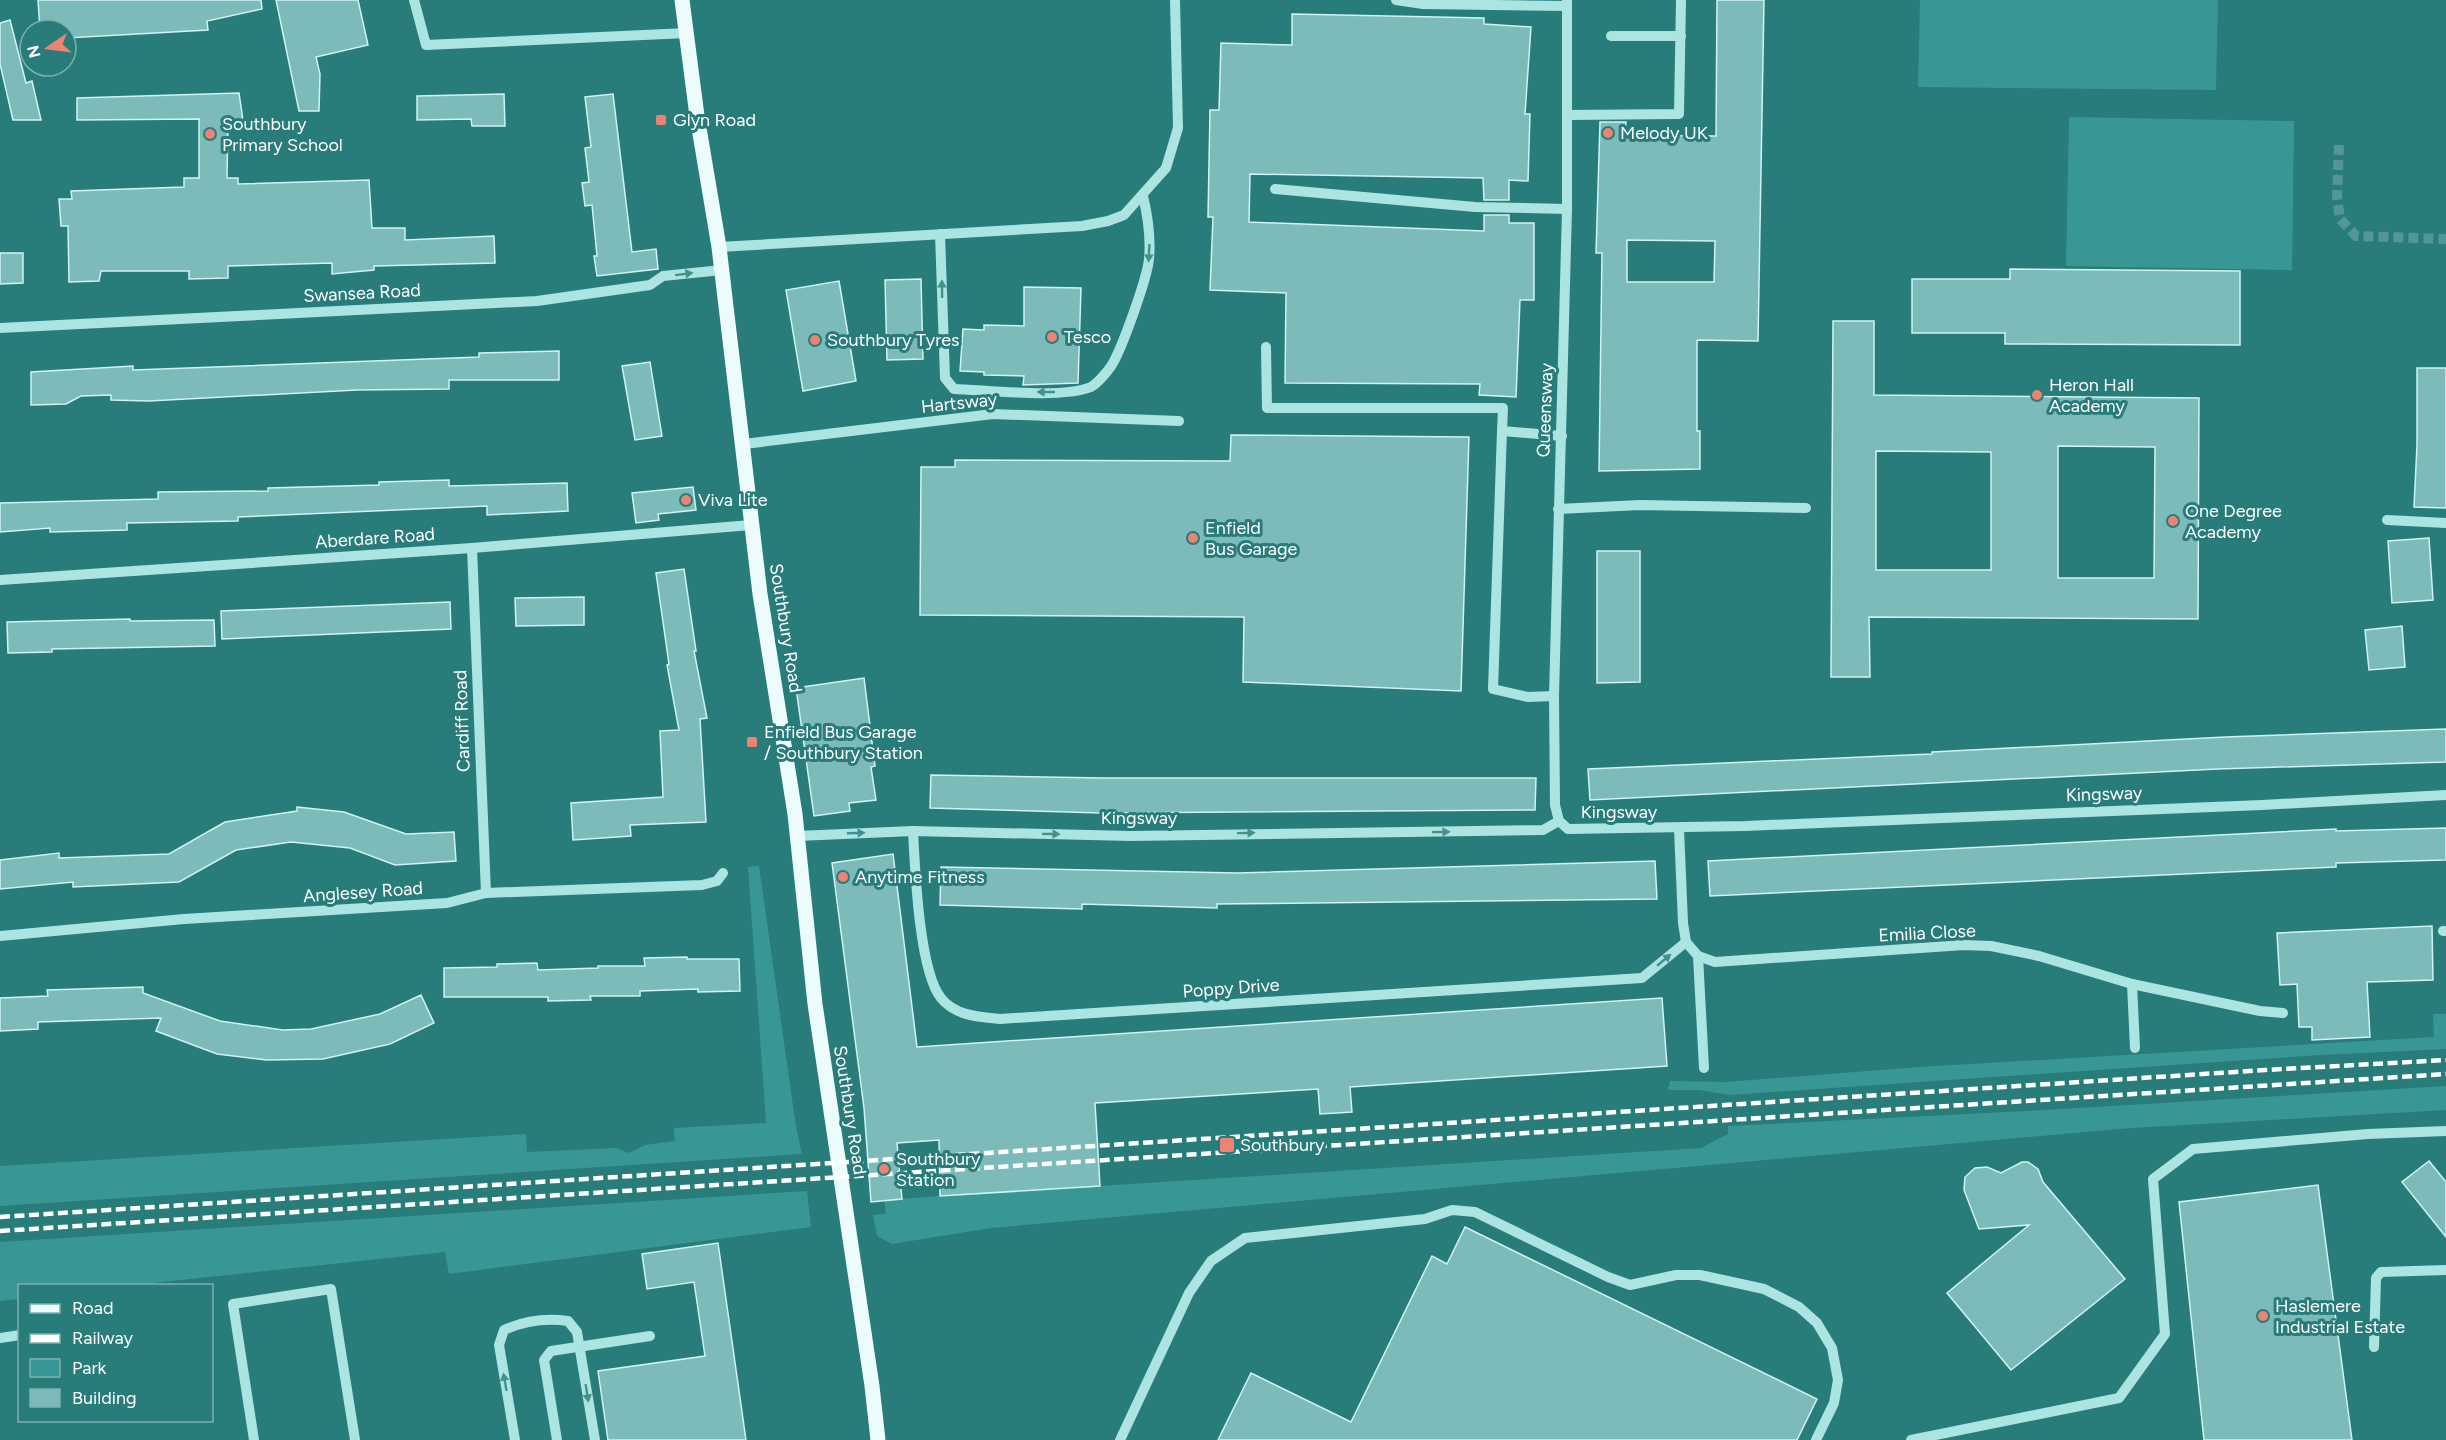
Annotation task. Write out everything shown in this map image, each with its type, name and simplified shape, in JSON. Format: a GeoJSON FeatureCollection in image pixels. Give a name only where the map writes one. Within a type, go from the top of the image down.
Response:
{"type":"FeatureCollection","features":[{"type":"Feature","properties":{"kind":"main road","name":"Southbury Road"},"geometry":{"type":"LineString","coordinates":[[682,0],[697,116],[719,247],[744,444],[751,525],[797,836],[814,1004],[872,1386],[878,1440]]}},
{"type":"Feature","properties":{"kind":"street"},"geometry":{"type":"LineString","coordinates":[[414,0],[426,45],[687,33]]}},
{"type":"Feature","properties":{"kind":"street"},"geometry":{"type":"LineString","coordinates":[[719,247],[1082,226],[1108,222],[1124,215],[1166,168],[1178,128],[1175,0]]}},
{"type":"Feature","properties":{"kind":"street"},"geometry":{"type":"LineString","coordinates":[[1396,0],[1423,4],[1567,3]]}},
{"type":"Feature","properties":{"kind":"street"},"geometry":{"type":"LineString","coordinates":[[1568,115],[1679,114],[1681,0]]}},
{"type":"Feature","properties":{"kind":"street","name":"Queensway"},"geometry":{"type":"LineString","coordinates":[[1559,821],[1555,805],[1554,696],[1567,208],[1567,3]]}},
{"type":"Feature","properties":{"kind":"street"},"geometry":{"type":"LineString","coordinates":[[1611,36],[1681,36]]}},
{"type":"Feature","properties":{"kind":"street"},"geometry":{"type":"LineString","coordinates":[[1275,189],[1475,207],[1567,208]]}},
{"type":"Feature","properties":{"kind":"street"},"geometry":{"type":"LineString","coordinates":[[940,234],[945,378],[954,388],[1015,392],[1076,392],[1094,386],[1112,364],[1134,308],[1149,261],[1150,222],[1143,196]]}},
{"type":"Feature","properties":{"kind":"street","name":"Swansea Road"},"geometry":{"type":"LineString","coordinates":[[0,328],[537,301],[650,285],[663,276],[722,270]]}},
{"type":"Feature","properties":{"kind":"street"},"geometry":{"type":"LineString","coordinates":[[1266,347],[1267,408],[1503,408],[1493,689],[1528,697],[1554,696]]}},
{"type":"Feature","properties":{"kind":"street","name":"Hartsway"},"geometry":{"type":"LineString","coordinates":[[744,444],[993,414],[1179,421]]}},
{"type":"Feature","properties":{"kind":"street"},"geometry":{"type":"LineString","coordinates":[[1502,431],[1562,436]]}},
{"type":"Feature","properties":{"kind":"street"},"geometry":{"type":"LineString","coordinates":[[1558,509],[1640,505],[1806,508]]}},
{"type":"Feature","properties":{"kind":"street"},"geometry":{"type":"LineString","coordinates":[[2387,520],[2446,523]]}},
{"type":"Feature","properties":{"kind":"street","name":"Aberdare Road"},"geometry":{"type":"LineString","coordinates":[[0,580],[471,548],[751,525]]}},
{"type":"Feature","properties":{"kind":"street","name":"Cardiff Road"},"geometry":{"type":"LineString","coordinates":[[471,548],[486,893]]}},
{"type":"Feature","properties":{"kind":"street","name":"Kingsway"},"geometry":{"type":"LineString","coordinates":[[797,836],[913,831],[1131,836],[1543,830],[1559,821],[1568,829],[1678,829],[2262,805],[2446,795]]}},
{"type":"Feature","properties":{"kind":"street"},"geometry":{"type":"LineString","coordinates":[[1678,829],[1683,923],[1686,942],[1698,956],[1704,1068]]}},
{"type":"Feature","properties":{"kind":"street","name":"Poppy Drive"},"geometry":{"type":"LineString","coordinates":[[913,831],[916,878],[927,966],[941,998],[966,1015],[1000,1019],[1642,978],[1686,942]]}},
{"type":"Feature","properties":{"kind":"street","name":"Anglesey Road"},"geometry":{"type":"LineString","coordinates":[[0,936],[184,919],[447,903],[486,893],[702,885],[717,881],[723,873]]}},
{"type":"Feature","properties":{"kind":"street","name":"Emilia Close"},"geometry":{"type":"LineString","coordinates":[[1698,956],[1714,962],[1728,962],[1964,945],[1991,946],[2039,956],[2132,984],[2260,1011],[2283,1013]]}},
{"type":"Feature","properties":{"kind":"street"},"geometry":{"type":"LineString","coordinates":[[2132,984],[2135,1048]]}},
{"type":"Feature","properties":{"kind":"street"},"geometry":{"type":"LineString","coordinates":[[1911,1440],[2120,1398],[2165,1334],[2153,1179],[2193,1149],[2368,1134],[2446,1131]]}},
{"type":"Feature","properties":{"kind":"street"},"geometry":{"type":"LineString","coordinates":[[1120,1440],[1189,1293],[1211,1261],[1245,1238],[1425,1219],[1452,1210],[1475,1212],[1608,1277],[1630,1285],[1676,1275],[1700,1275],[1764,1289],[1799,1307],[1817,1323],[1832,1348],[1838,1380],[1834,1403],[1816,1440]]}},
{"type":"Feature","properties":{"kind":"street"},"geometry":{"type":"LineString","coordinates":[[2374,1347],[2376,1278],[2381,1272],[2446,1270]]}},
{"type":"Feature","properties":{"kind":"street"},"geometry":{"type":"LineString","coordinates":[[254,1440],[233,1304],[331,1289],[355,1440]]}},
{"type":"Feature","properties":{"kind":"street"},"geometry":{"type":"LineString","coordinates":[[515,1440],[499,1345],[504,1330],[518,1324],[554,1319],[568,1321],[577,1332],[595,1440]]}},
{"type":"Feature","properties":{"kind":"street"},"geometry":{"type":"LineString","coordinates":[[0,1338],[18,1335]]}},
{"type":"Feature","properties":{"kind":"street"},"geometry":{"type":"LineString","coordinates":[[557,1440],[544,1360],[551,1351],[650,1336]]}},
{"type":"Feature","properties":{"kind":"green space"},"geometry":{"type":"Polygon","coordinates":[[[1920,0],[2218,0],[2216,90],[1918,87],[1920,0]]]}},
{"type":"Feature","properties":{"kind":"green space"},"geometry":{"type":"Polygon","coordinates":[[[2069,117],[2294,121],[2292,270],[2066,266],[2069,117]]]}},
{"type":"Feature","properties":{"kind":"green space"},"geometry":{"type":"Polygon","coordinates":[[[759,866],[796,1127],[802,1154],[0,1206],[0,1166],[526,1134],[527,1152],[616,1148],[629,1153],[645,1145],[675,1141],[674,1128],[766,1123],[748,867],[759,866]]]}},
{"type":"Feature","properties":{"kind":"green space"},"geometry":{"type":"Polygon","coordinates":[[[2433,1014],[2446,1014],[2446,1049],[2320,1055],[1729,1095],[1699,1090],[1668,1090],[1670,1081],[1725,1082],[1919,1067],[2434,1037],[2433,1014]]]}},
{"type":"Feature","properties":{"kind":"green space"},"geometry":{"type":"Polygon","coordinates":[[[2446,1086],[2446,1110],[2132,1128],[991,1228],[892,1244],[877,1236],[873,1215],[886,1214],[884,1200],[1701,1148],[1728,1134],[1728,1126],[2446,1086]]]}},
{"type":"Feature","properties":{"kind":"green space"},"geometry":{"type":"Polygon","coordinates":[[[807,1191],[811,1227],[449,1274],[445,1252],[152,1284],[18,1284],[18,1299],[0,1301],[0,1242],[807,1191]]]}},
{"type":"Feature","properties":{"kind":"building"},"geometry":{"type":"Polygon","coordinates":[[[38,0],[261,0],[262,9],[207,21],[208,30],[78,37],[78,18],[39,18],[38,0]]]}},
{"type":"Feature","properties":{"kind":"building"},"geometry":{"type":"Polygon","coordinates":[[[276,0],[358,0],[368,45],[316,57],[320,74],[319,111],[299,111],[276,0]]]}},
{"type":"Feature","properties":{"kind":"building"},"geometry":{"type":"Polygon","coordinates":[[[1717,0],[1764,0],[1758,341],[1697,340],[1697,431],[1700,431],[1700,469],[1599,471],[1602,253],[1596,253],[1600,122],[1626,122],[1625,135],[1716,136],[1717,0]],[[1627,240],[1627,282],[1714,282],[1715,241],[1627,240]]]}},
{"type":"Feature","properties":{"kind":"building"},"geometry":{"type":"Polygon","coordinates":[[[1292,14],[1484,18],[1484,24],[1531,27],[1525,114],[1530,114],[1528,181],[1509,180],[1509,200],[1484,200],[1483,178],[1250,174],[1249,222],[1484,231],[1484,215],[1509,215],[1509,223],[1534,223],[1534,300],[1520,300],[1516,397],[1479,395],[1480,384],[1285,383],[1286,293],[1210,290],[1213,217],[1208,217],[1210,110],[1219,110],[1221,43],[1292,45],[1292,14]]]}},
{"type":"Feature","properties":{"kind":"building"},"geometry":{"type":"Polygon","coordinates":[[[10,20],[18,52],[18,78],[25,78],[26,83],[32,81],[41,120],[13,120],[0,64],[0,23],[10,20]]]}},
{"type":"Feature","properties":{"kind":"building"},"geometry":{"type":"Polygon","coordinates":[[[239,93],[243,120],[228,122],[227,178],[238,178],[238,184],[369,180],[372,228],[405,228],[405,240],[494,236],[495,263],[374,266],[374,270],[332,274],[332,263],[228,266],[228,278],[189,279],[189,271],[101,271],[99,281],[69,282],[68,226],[61,226],[59,199],[72,199],[71,191],[184,187],[184,178],[199,178],[199,119],[77,120],[77,98],[239,93]]]}},
{"type":"Feature","properties":{"kind":"building"},"geometry":{"type":"Polygon","coordinates":[[[504,94],[505,126],[472,126],[471,119],[417,120],[417,96],[504,94]]]}},
{"type":"Feature","properties":{"kind":"building"},"geometry":{"type":"Polygon","coordinates":[[[613,94],[632,252],[656,249],[658,269],[597,276],[592,205],[585,206],[582,183],[589,182],[585,148],[591,147],[585,97],[613,94]]]}},
{"type":"Feature","properties":{"kind":"building"},"geometry":{"type":"Polygon","coordinates":[[[0,253],[23,253],[23,283],[0,284],[0,253]]]}},
{"type":"Feature","properties":{"kind":"building"},"geometry":{"type":"Polygon","coordinates":[[[2010,269],[2240,271],[2240,345],[2005,344],[2005,333],[1912,333],[1912,279],[2010,279],[2010,269]]]}},
{"type":"Feature","properties":{"kind":"building"},"geometry":{"type":"Polygon","coordinates":[[[921,279],[923,359],[887,360],[885,280],[921,279]]]}},
{"type":"Feature","properties":{"kind":"building"},"geometry":{"type":"Polygon","coordinates":[[[839,281],[856,381],[803,391],[786,290],[839,281]]]}},
{"type":"Feature","properties":{"kind":"building","name":"Tesco"},"geometry":{"type":"Polygon","coordinates":[[[1024,287],[1081,288],[1078,383],[1023,385],[1024,376],[984,375],[984,372],[960,371],[963,329],[984,330],[984,325],[1024,326],[1024,287]]]}},
{"type":"Feature","properties":{"kind":"building"},"geometry":{"type":"Polygon","coordinates":[[[1833,321],[1874,321],[1874,395],[2199,398],[2198,619],[1869,617],[1870,677],[1831,677],[1833,321]],[[2058,446],[2058,578],[2154,578],[2155,447],[2058,446]],[[1876,451],[1876,570],[1991,570],[1991,452],[1876,451]]]}},
{"type":"Feature","properties":{"kind":"building"},"geometry":{"type":"Polygon","coordinates":[[[559,351],[559,380],[449,380],[449,389],[357,390],[149,401],[111,400],[111,395],[81,396],[66,404],[31,405],[31,372],[133,366],[133,370],[479,357],[479,353],[559,351]]]}},
{"type":"Feature","properties":{"kind":"building"},"geometry":{"type":"Polygon","coordinates":[[[650,362],[662,436],[635,440],[622,366],[650,362]]]}},
{"type":"Feature","properties":{"kind":"building"},"geometry":{"type":"Polygon","coordinates":[[[2417,368],[2446,368],[2446,508],[2414,507],[2417,368]]]}},
{"type":"Feature","properties":{"kind":"building","name":"Enfield Bus Garage"},"geometry":{"type":"Polygon","coordinates":[[[1231,435],[1469,437],[1461,691],[1243,682],[1244,617],[920,615],[921,467],[955,467],[955,460],[1230,461],[1231,435]]]}},
{"type":"Feature","properties":{"kind":"building"},"geometry":{"type":"Polygon","coordinates":[[[449,480],[449,486],[567,483],[568,511],[487,515],[487,506],[238,517],[238,521],[127,523],[127,530],[50,532],[50,528],[0,532],[0,503],[158,499],[158,492],[268,491],[268,488],[379,485],[379,482],[449,480]]]}},
{"type":"Feature","properties":{"kind":"building"},"geometry":{"type":"Polygon","coordinates":[[[693,487],[696,510],[658,514],[659,520],[636,523],[632,493],[693,487]]]}},
{"type":"Feature","properties":{"kind":"building"},"geometry":{"type":"Polygon","coordinates":[[[2429,538],[2433,600],[2392,603],[2388,541],[2429,538]]]}},
{"type":"Feature","properties":{"kind":"building"},"geometry":{"type":"Polygon","coordinates":[[[1597,551],[1640,551],[1640,682],[1597,683],[1597,551]]]}},
{"type":"Feature","properties":{"kind":"building"},"geometry":{"type":"Polygon","coordinates":[[[684,569],[696,651],[694,651],[707,718],[700,719],[706,822],[630,825],[631,836],[573,840],[571,803],[663,797],[660,731],[679,730],[667,665],[669,664],[656,573],[684,569]]]}},
{"type":"Feature","properties":{"kind":"building"},"geometry":{"type":"Polygon","coordinates":[[[584,597],[584,625],[516,626],[515,598],[584,597]]]}},
{"type":"Feature","properties":{"kind":"building"},"geometry":{"type":"Polygon","coordinates":[[[450,602],[451,629],[222,639],[221,611],[450,602]]]}},
{"type":"Feature","properties":{"kind":"building"},"geometry":{"type":"Polygon","coordinates":[[[130,619],[130,621],[214,620],[215,646],[52,649],[52,652],[8,653],[7,622],[130,619]]]}},
{"type":"Feature","properties":{"kind":"building"},"geometry":{"type":"Polygon","coordinates":[[[2402,626],[2405,667],[2369,670],[2365,630],[2402,626]]]}},
{"type":"Feature","properties":{"kind":"building"},"geometry":{"type":"Polygon","coordinates":[[[864,678],[875,766],[871,767],[876,800],[849,803],[850,811],[814,816],[796,688],[864,678]]]}},
{"type":"Feature","properties":{"kind":"building"},"geometry":{"type":"Polygon","coordinates":[[[2446,729],[2446,762],[2218,769],[1590,800],[1588,769],[1932,754],[1932,752],[2225,737],[2446,729]]]}},
{"type":"Feature","properties":{"kind":"building"},"geometry":{"type":"Polygon","coordinates":[[[931,775],[1103,778],[1536,778],[1535,810],[1101,813],[930,808],[931,775]]]}},
{"type":"Feature","properties":{"kind":"building"},"geometry":{"type":"Polygon","coordinates":[[[297,807],[344,812],[406,834],[454,832],[456,861],[395,865],[350,848],[291,842],[236,850],[179,882],[73,887],[73,882],[0,889],[0,860],[59,853],[59,858],[169,854],[225,822],[297,811],[297,807]]]}},
{"type":"Feature","properties":{"kind":"building"},"geometry":{"type":"Polygon","coordinates":[[[2446,828],[2446,860],[2336,863],[2336,867],[1710,896],[1708,861],[2336,829],[2336,831],[2446,828]]]}},
{"type":"Feature","properties":{"kind":"building"},"geometry":{"type":"Polygon","coordinates":[[[893,854],[917,1047],[1662,998],[1667,1066],[1350,1087],[1352,1112],[1320,1114],[1318,1089],[1095,1103],[1100,1186],[940,1196],[939,1140],[897,1143],[902,1199],[871,1202],[864,1108],[832,863],[893,854]]]}},
{"type":"Feature","properties":{"kind":"building"},"geometry":{"type":"Polygon","coordinates":[[[1655,861],[1657,899],[1217,904],[1217,908],[1082,904],[1082,909],[940,905],[941,867],[1238,873],[1655,861]]]}},
{"type":"Feature","properties":{"kind":"building"},"geometry":{"type":"Polygon","coordinates":[[[2432,926],[2433,980],[2367,982],[2370,1037],[2312,1040],[2312,1027],[2299,1027],[2297,984],[2280,985],[2277,933],[2432,926]]]}},
{"type":"Feature","properties":{"kind":"building"},"geometry":{"type":"Polygon","coordinates":[[[687,957],[687,959],[739,959],[740,991],[698,992],[698,989],[640,991],[640,996],[590,996],[591,1000],[548,1001],[548,997],[444,997],[444,968],[497,967],[497,964],[537,963],[538,970],[645,966],[644,958],[687,957]]]}},
{"type":"Feature","properties":{"kind":"building"},"geometry":{"type":"Polygon","coordinates":[[[143,987],[143,993],[220,1021],[283,1030],[311,1029],[380,1014],[421,995],[434,1023],[390,1044],[323,1059],[267,1060],[217,1054],[156,1031],[161,1018],[38,1022],[38,1029],[0,1031],[0,998],[48,996],[47,990],[143,987]]]}},
{"type":"Feature","properties":{"kind":"building"},"geometry":{"type":"Polygon","coordinates":[[[2429,1161],[2446,1182],[2446,1237],[2402,1182],[2429,1161]]]}},
{"type":"Feature","properties":{"kind":"building"},"geometry":{"type":"Polygon","coordinates":[[[2022,1162],[2028,1162],[2038,1169],[2043,1182],[2125,1279],[2011,1370],[1947,1293],[2029,1225],[1979,1229],[1964,1190],[1965,1177],[1975,1168],[1987,1167],[2001,1173],[2022,1162]]]}},
{"type":"Feature","properties":{"kind":"building","name":"Haslemere Industrial Estate"},"geometry":{"type":"Polygon","coordinates":[[[2318,1185],[2352,1440],[2204,1440],[2179,1202],[2318,1185]]]}},
{"type":"Feature","properties":{"kind":"building"},"geometry":{"type":"Polygon","coordinates":[[[1465,1227],[1817,1399],[1797,1440],[1218,1440],[1251,1373],[1351,1422],[1432,1256],[1447,1264],[1465,1227]]]}},
{"type":"Feature","properties":{"kind":"building"},"geometry":{"type":"Polygon","coordinates":[[[718,1243],[746,1440],[608,1440],[598,1371],[705,1356],[694,1282],[647,1289],[642,1254],[718,1243]]]}},
{"type":"Feature","properties":{"kind":"tunnel"},"geometry":{"type":"LineString","coordinates":[[2339,145],[2337,197],[2340,219],[2356,236],[2446,239]]}},
{"type":"Feature","properties":{"kind":"railway"},"geometry":{"type":"LineString","coordinates":[[0,1217],[2446,1060]]}},
{"type":"Feature","properties":{"kind":"railway"},"geometry":{"type":"LineString","coordinates":[[0,1231],[2446,1074]]}},
{"type":"Feature","properties":{"kind":"place","name":"Glyn Road"},"geometry":{"type":"Point","coordinates":[661,120]}},
{"type":"Feature","properties":{"kind":"place","name":"Melody UK"},"geometry":{"type":"Point","coordinates":[1608,133]}},
{"type":"Feature","properties":{"kind":"place","name":"Southbury Primary School"},"geometry":{"type":"Point","coordinates":[210,134]}},
{"type":"Feature","properties":{"kind":"place","name":"Tesco"},"geometry":{"type":"Point","coordinates":[1052,337]}},
{"type":"Feature","properties":{"kind":"place","name":"Southbury Tyres"},"geometry":{"type":"Point","coordinates":[815,340]}},
{"type":"Feature","properties":{"kind":"place","name":"Heron Hall Academy"},"geometry":{"type":"Point","coordinates":[2037,395]}},
{"type":"Feature","properties":{"kind":"place","name":"Viva Lite"},"geometry":{"type":"Point","coordinates":[686,500]}},
{"type":"Feature","properties":{"kind":"place","name":"One Degree Academy"},"geometry":{"type":"Point","coordinates":[2173,521]}},
{"type":"Feature","properties":{"kind":"place","name":"Enfield Bus Garage"},"geometry":{"type":"Point","coordinates":[1193,538]}},
{"type":"Feature","properties":{"kind":"place","name":"Enfield Bus Garage / Southbury Station"},"geometry":{"type":"Point","coordinates":[752,742]}},
{"type":"Feature","properties":{"kind":"place","name":"Anytime Fitness"},"geometry":{"type":"Point","coordinates":[843,877]}},
{"type":"Feature","properties":{"kind":"place","name":"Southbury"},"geometry":{"type":"Point","coordinates":[1227,1145]}},
{"type":"Feature","properties":{"kind":"place","name":"Southbury Station"},"geometry":{"type":"Point","coordinates":[884,1169]}},
{"type":"Feature","properties":{"kind":"place","name":"Haslemere Industrial Estate"},"geometry":{"type":"Point","coordinates":[2263,1316]}}]}
